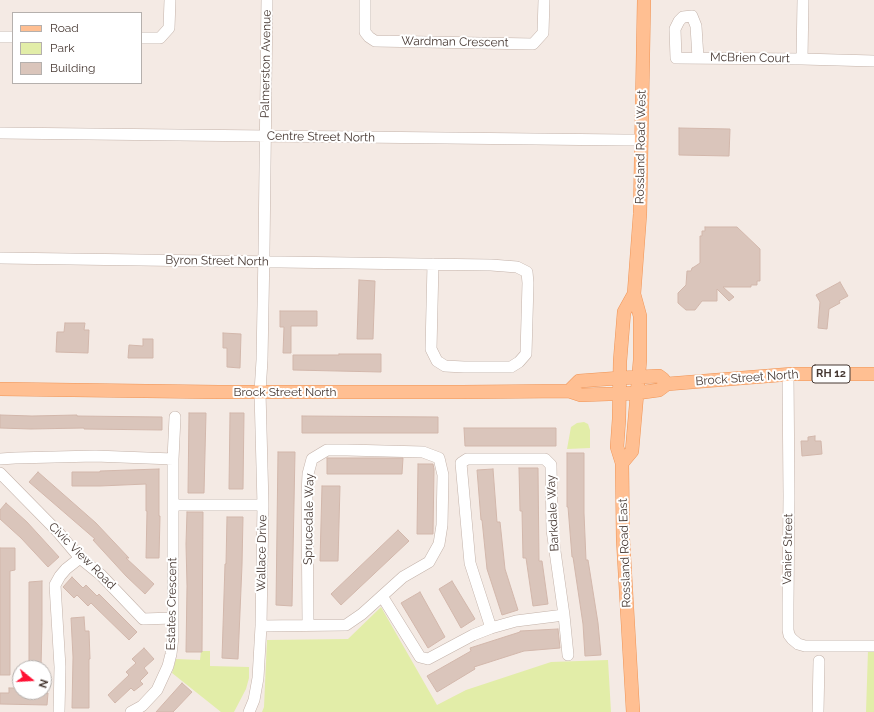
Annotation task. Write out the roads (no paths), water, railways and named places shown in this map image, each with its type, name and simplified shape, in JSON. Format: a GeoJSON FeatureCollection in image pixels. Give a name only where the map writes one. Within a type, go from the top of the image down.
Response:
{"type":"FeatureCollection","features":[{"type":"Feature","properties":{"kind":"main road","name":"Rossland Road West"},"geometry":{"type":"LineString","coordinates":[[638,393],[640,316],[634,294],[640,214],[644,0]]}},
{"type":"Feature","properties":{"kind":"main road","name":"Rossland Road West"},"geometry":{"type":"LineString","coordinates":[[619,394],[624,312],[634,294]]}},
{"type":"Feature","properties":{"kind":"main road","name":"Brock Street North"},"geometry":{"type":"LineString","coordinates":[[0,389],[260,392],[569,391],[581,395],[638,393],[659,390],[667,384],[788,374],[874,374]]}},
{"type":"Feature","properties":{"kind":"main road","name":"Brock Street North"},"geometry":{"type":"LineString","coordinates":[[569,391],[579,381],[620,378],[659,376],[667,384]]}},
{"type":"Feature","properties":{"kind":"main road"},"geometry":{"type":"LineString","coordinates":[[622,463],[632,451],[638,393]]}},
{"type":"Feature","properties":{"kind":"main road","name":"Rossland Road East"},"geometry":{"type":"LineString","coordinates":[[619,394],[617,447],[622,463],[623,539],[632,712]]}},
{"type":"Feature","properties":{"kind":"street"},"geometry":{"type":"LineString","coordinates":[[142,38],[160,38],[169,28],[170,0]]}},
{"type":"Feature","properties":{"kind":"street","name":"Palmerston Avenue"},"geometry":{"type":"LineString","coordinates":[[260,392],[264,262],[267,0]]}},
{"type":"Feature","properties":{"kind":"street","name":"Wardman Crescent"},"geometry":{"type":"LineString","coordinates":[[365,0],[365,32],[375,41],[533,44],[543,33],[544,0]]}},
{"type":"Feature","properties":{"kind":"street"},"geometry":{"type":"LineString","coordinates":[[802,59],[803,0]]}},
{"type":"Feature","properties":{"kind":"street"},"geometry":{"type":"LineString","coordinates":[[0,37],[12,37]]}},
{"type":"Feature","properties":{"kind":"street","name":"McBrien Court"},"geometry":{"type":"LineString","coordinates":[[698,58],[874,61]]}},
{"type":"Feature","properties":{"kind":"street","name":"Centre Street North"},"geometry":{"type":"LineString","coordinates":[[0,133],[642,140]]}},
{"type":"Feature","properties":{"kind":"street","name":"Byron Street North"},"geometry":{"type":"LineString","coordinates":[[0,258],[264,262],[433,264],[491,265],[517,267],[527,272],[528,283],[526,354],[519,362],[511,366],[464,367],[445,366],[437,361],[432,349],[433,264]]}},
{"type":"Feature","properties":{"kind":"street","name":"Vanier Street"},"geometry":{"type":"LineString","coordinates":[[788,374],[789,635],[798,644],[805,646],[874,646]]}},
{"type":"Feature","properties":{"kind":"street","name":"Wallace Drive"},"geometry":{"type":"LineString","coordinates":[[249,712],[254,700],[258,678],[261,626],[263,505],[260,392]]}},
{"type":"Feature","properties":{"kind":"street","name":"Estates Crescent"},"geometry":{"type":"LineString","coordinates":[[131,712],[142,706],[157,690],[168,666],[171,654],[173,618],[173,459],[175,417]]}},
{"type":"Feature","properties":{"kind":"street","name":"Sprucedale Way"},"geometry":{"type":"LineString","coordinates":[[308,625],[308,474],[312,459],[327,450],[423,452],[439,458],[443,474],[442,525],[439,544],[428,562],[403,577],[382,596]]}},
{"type":"Feature","properties":{"kind":"street"},"geometry":{"type":"LineString","coordinates":[[0,459],[95,456],[173,459]]}},
{"type":"Feature","properties":{"kind":"street","name":"Barkdale Way"},"geometry":{"type":"LineString","coordinates":[[491,628],[470,563],[461,463],[467,459],[544,459],[551,465],[552,530],[568,655]]}},
{"type":"Feature","properties":{"kind":"street","name":"Civic View Road"},"geometry":{"type":"LineString","coordinates":[[0,473],[58,532],[80,558],[101,575],[143,619],[173,618]]}},
{"type":"Feature","properties":{"kind":"street"},"geometry":{"type":"LineString","coordinates":[[174,505],[263,505]]}},
{"type":"Feature","properties":{"kind":"street"},"geometry":{"type":"LineString","coordinates":[[59,712],[60,667],[55,586],[60,576],[66,569],[80,558]]}},
{"type":"Feature","properties":{"kind":"street"},"geometry":{"type":"LineString","coordinates":[[261,626],[346,625],[362,614],[382,596],[420,657],[428,659],[473,635],[491,628],[516,621],[564,615]]}},
{"type":"Feature","properties":{"kind":"street"},"geometry":{"type":"LineString","coordinates":[[818,712],[819,661]]}}]}
